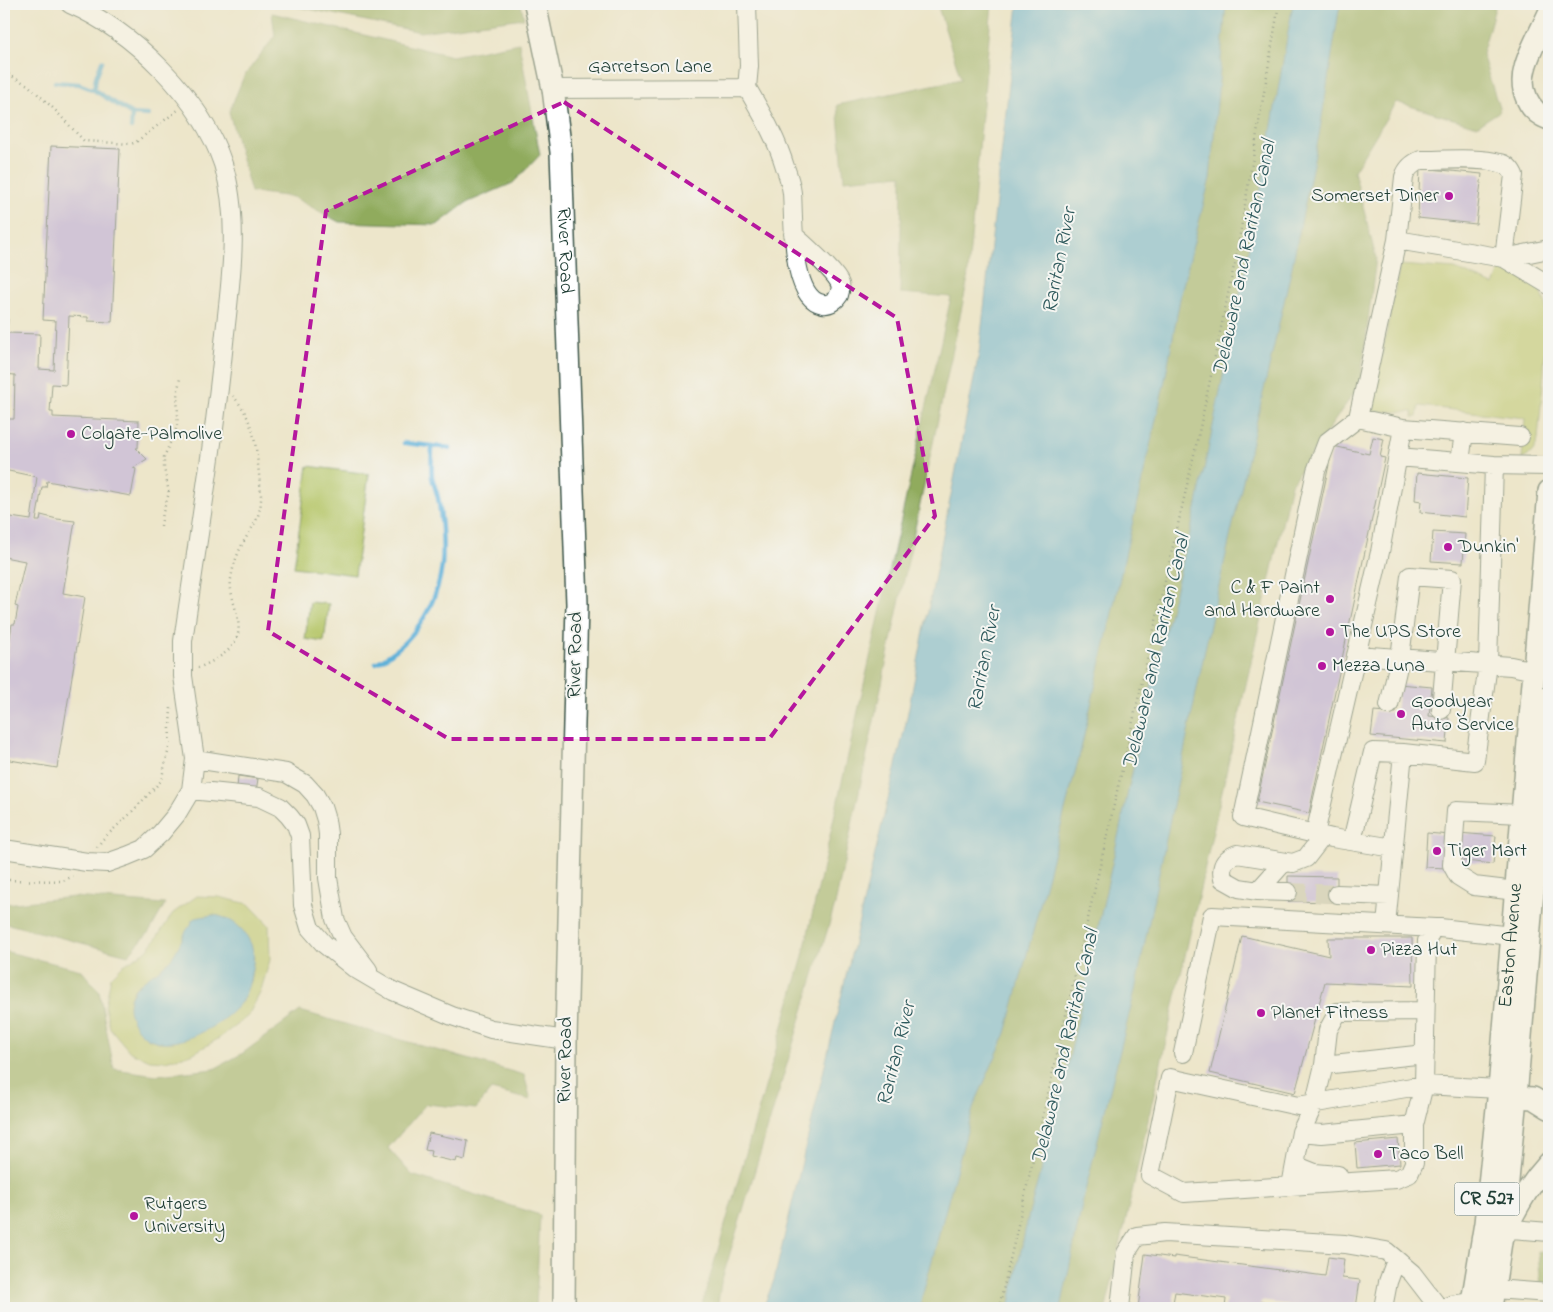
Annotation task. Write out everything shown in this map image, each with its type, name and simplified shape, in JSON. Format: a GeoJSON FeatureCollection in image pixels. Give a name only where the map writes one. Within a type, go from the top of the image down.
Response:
{"type":"FeatureCollection","features":[{"type":"Feature","properties":{"kind":"main road","name":"River Road"},"geometry":{"type":"LineString","coordinates":[[534,4],[554,89],[561,152],[577,604],[566,1040],[564,1308]]}},
{"type":"Feature","properties":{"kind":"main road"},"geometry":{"type":"LineString","coordinates":[[1549,13],[1525,67],[1523,82],[1529,104],[1536,112],[1549,119]]}},
{"type":"Feature","properties":{"kind":"main road","name":"Easton Avenue"},"geometry":{"type":"LineString","coordinates":[[1482,1302],[1502,1236],[1512,936],[1549,491]]}},
{"type":"Feature","properties":{"kind":"main road","name":"Easton Avenue"},"geometry":{"type":"LineString","coordinates":[[1482,1302],[1485,1223],[1508,1093],[1543,837],[1549,697]]}},
{"type":"Feature","properties":{"kind":"main road"},"geometry":{"type":"LineString","coordinates":[[1508,1093],[1533,1098],[1549,1108]]}},
{"type":"Feature","properties":{"kind":"main road"},"geometry":{"type":"LineString","coordinates":[[1502,1236],[1525,1193],[1549,1163]]}},
{"type":"Feature","properties":{"kind":"street"},"geometry":{"type":"LineString","coordinates":[[4,849],[87,862],[107,863],[144,848],[161,833],[176,815],[191,790],[195,759],[183,676],[183,641],[220,392],[231,277],[232,214],[228,186],[218,150],[204,123],[175,83],[150,58],[127,39],[102,21],[70,4]]}},
{"type":"Feature","properties":{"kind":"street"},"geometry":{"type":"LineString","coordinates":[[747,4],[750,66],[747,88],[777,144],[785,166],[792,190],[794,234]]}},
{"type":"Feature","properties":{"kind":"street","name":"Garretson Lane"},"geometry":{"type":"LineString","coordinates":[[554,89],[747,88]]}},
{"type":"Feature","properties":{"kind":"street"},"geometry":{"type":"LineString","coordinates":[[1394,848],[1319,835],[1243,817],[1316,470],[1327,442],[1358,418],[1397,240],[1406,170],[1415,162],[1421,160],[1474,160],[1501,163],[1511,169],[1514,175],[1504,258]]}},
{"type":"Feature","properties":{"kind":"street"},"geometry":{"type":"LineString","coordinates":[[1397,240],[1504,258],[1549,249]]}},
{"type":"Feature","properties":{"kind":"street"},"geometry":{"type":"LineString","coordinates":[[1504,258],[1549,285]]}},
{"type":"Feature","properties":{"kind":"street"},"geometry":{"type":"LineString","coordinates":[[1358,418],[1403,428],[1520,437]]}},
{"type":"Feature","properties":{"kind":"street"},"geometry":{"type":"LineString","coordinates":[[1288,892],[1239,888],[1223,880],[1222,864],[1229,857],[1237,854],[1293,863],[1306,858],[1319,835],[1356,655],[1380,552],[1403,428]]}},
{"type":"Feature","properties":{"kind":"street"},"geometry":{"type":"LineString","coordinates":[[1460,462],[1464,432]]}},
{"type":"Feature","properties":{"kind":"street"},"geometry":{"type":"LineString","coordinates":[[1398,456],[1494,465],[1549,466]]}},
{"type":"Feature","properties":{"kind":"street"},"geometry":{"type":"LineString","coordinates":[[1352,841],[1372,752],[1403,753],[1475,761],[1488,664],[1494,465]]}},
{"type":"Feature","properties":{"kind":"street"},"geometry":{"type":"LineString","coordinates":[[1388,705],[1400,658],[1410,576],[1452,579],[1441,710]]}},
{"type":"Feature","properties":{"kind":"street"},"geometry":{"type":"LineString","coordinates":[[1356,655],[1511,666],[1534,671]]}},
{"type":"Feature","properties":{"kind":"street"},"geometry":{"type":"LineString","coordinates":[[1386,926],[1403,753]]}},
{"type":"Feature","properties":{"kind":"street"},"geometry":{"type":"LineString","coordinates":[[195,759],[286,773],[305,784],[315,795],[322,807],[326,820],[328,834],[328,878],[335,919],[344,937],[376,980]]}},
{"type":"Feature","properties":{"kind":"street"},"geometry":{"type":"LineString","coordinates":[[191,790],[259,797],[280,807],[289,816],[300,836],[304,905],[310,928],[315,936],[354,968],[393,991],[430,1008],[492,1029],[566,1040]]}},
{"type":"Feature","properties":{"kind":"street"},"geometry":{"type":"LineString","coordinates":[[1516,891],[1474,886],[1458,876],[1452,865],[1455,820],[1456,811],[1522,814]]}},
{"type":"Feature","properties":{"kind":"street"},"geometry":{"type":"LineString","coordinates":[[1258,891],[1284,862]]}},
{"type":"Feature","properties":{"kind":"street"},"geometry":{"type":"LineString","coordinates":[[1337,894],[1389,896]]}},
{"type":"Feature","properties":{"kind":"street"},"geometry":{"type":"LineString","coordinates":[[1183,1053],[1212,916],[1435,928],[1512,936]]}},
{"type":"Feature","properties":{"kind":"street"},"geometry":{"type":"LineString","coordinates":[[1435,928],[1431,931],[1427,941],[1424,1085],[1414,1125],[1414,1163],[1409,1174],[1396,1179],[1184,1193],[1150,1175],[1170,1078],[1298,1106],[1424,1085],[1508,1093]]}},
{"type":"Feature","properties":{"kind":"street"},"geometry":{"type":"LineString","coordinates":[[1291,1186],[1301,1132],[1315,1102],[1324,1065],[1328,1030],[1338,1012],[1425,1011]]}},
{"type":"Feature","properties":{"kind":"street"},"geometry":{"type":"LineString","coordinates":[[1324,1065],[1424,1054]]}},
{"type":"Feature","properties":{"kind":"street"},"geometry":{"type":"LineString","coordinates":[[1301,1132],[1322,1134],[1414,1125]]}},
{"type":"Feature","properties":{"kind":"street"},"geometry":{"type":"LineString","coordinates":[[1295,1165],[1315,1173],[1347,1176],[1414,1163]]}},
{"type":"Feature","properties":{"kind":"street"},"geometry":{"type":"LineString","coordinates":[[1502,1236],[1512,1229],[1549,1232]]}},
{"type":"Feature","properties":{"kind":"street"},"geometry":{"type":"LineString","coordinates":[[1120,1308],[1126,1253],[1137,1236],[1165,1233],[1345,1244],[1386,1251],[1412,1274],[1439,1308]]}},
{"type":"Feature","properties":{"kind":"street"},"geometry":{"type":"LineString","coordinates":[[1383,1308],[1388,1282],[1396,1260]]}},
{"type":"Feature","properties":{"kind":"street"},"geometry":{"type":"LineString","coordinates":[[1443,1308],[1451,1305],[1549,1293]]}},
{"type":"Feature","properties":{"kind":"path"},"geometry":{"type":"LineString","coordinates":[[999,1308],[1198,437],[1237,252],[1279,4]]}},
{"type":"Feature","properties":{"kind":"path"},"geometry":{"type":"LineString","coordinates":[[4,72],[28,85],[54,109],[73,131],[87,142],[130,144],[136,142],[189,102]]}},
{"type":"Feature","properties":{"kind":"path"},"geometry":{"type":"LineString","coordinates":[[161,526],[162,512],[169,494],[164,458],[177,427],[177,396],[180,378]]}},
{"type":"Feature","properties":{"kind":"highlighted area"},"geometry":{"type":"Polygon","coordinates":[[[564,102],[897,318],[935,516],[769,739],[449,739],[268,631],[326,211],[564,102]]]}},
{"type":"Feature","properties":{"kind":"green space"},"geometry":{"type":"Polygon","coordinates":[[[284,4],[521,4],[524,18],[420,32],[284,4]]]}},
{"type":"Feature","properties":{"kind":"green space"},"geometry":{"type":"Polygon","coordinates":[[[937,4],[992,4],[967,283],[835,905],[721,1283],[717,1308],[701,1308],[802,960],[951,297],[900,293],[902,175],[844,180],[837,105],[961,79],[937,4]]]}},
{"type":"Feature","properties":{"kind":"green space"},"geometry":{"type":"Polygon","coordinates":[[[1226,4],[1293,4],[1258,206],[1196,509],[1152,683],[1063,1087],[1027,1222],[1009,1308],[919,1308],[974,1105],[1006,1033],[1079,757],[1165,380],[1181,293],[1210,178],[1226,4]]]}},
{"type":"Feature","properties":{"kind":"green space"},"geometry":{"type":"Polygon","coordinates":[[[1340,4],[1496,4],[1482,54],[1500,111],[1477,126],[1396,102],[1354,171],[1376,258],[1360,384],[1291,484],[1106,1308],[1061,1308],[1084,1195],[1135,990],[1211,620],[1291,271],[1319,135],[1340,4]]]}},
{"type":"Feature","properties":{"kind":"green space"},"geometry":{"type":"Polygon","coordinates":[[[272,13],[452,56],[519,43],[540,155],[513,183],[466,203],[437,225],[339,222],[293,197],[251,192],[229,112],[244,76],[275,36],[272,13]]]}},
{"type":"Feature","properties":{"kind":"green space"},"geometry":{"type":"Polygon","coordinates":[[[1400,265],[1455,269],[1494,285],[1500,270],[1515,273],[1540,289],[1546,304],[1544,372],[1538,439],[1528,456],[1522,459],[1525,418],[1419,406],[1417,417],[1413,417],[1413,412],[1373,411],[1373,400],[1400,265]]]}},
{"type":"Feature","properties":{"kind":"green space"},"geometry":{"type":"Polygon","coordinates":[[[308,466],[369,474],[355,575],[294,567],[308,466]]]}},
{"type":"Feature","properties":{"kind":"green space"},"geometry":{"type":"Polygon","coordinates":[[[310,602],[329,604],[324,642],[305,639],[310,602]]]}},
{"type":"Feature","properties":{"kind":"green space"},"geometry":{"type":"Polygon","coordinates":[[[197,896],[219,897],[249,904],[269,925],[270,960],[260,993],[248,1016],[218,1039],[192,1054],[165,1061],[150,1060],[130,1052],[110,1028],[105,1007],[111,977],[122,966],[146,951],[173,913],[197,896]],[[213,915],[201,918],[186,931],[178,950],[169,962],[134,989],[130,998],[139,1030],[147,1038],[158,1042],[174,1042],[196,1035],[250,982],[254,957],[238,930],[228,920],[213,915]]]}},
{"type":"Feature","properties":{"kind":"green space"},"geometry":{"type":"Polygon","coordinates":[[[74,897],[165,904],[150,931],[128,955],[4,923],[4,904],[74,897]]]}},
{"type":"Feature","properties":{"kind":"green space"},"geometry":{"type":"Polygon","coordinates":[[[4,951],[81,970],[99,991],[114,1069],[157,1075],[214,1069],[243,1053],[300,1011],[524,1075],[531,1100],[491,1090],[476,1109],[426,1104],[388,1148],[412,1175],[540,1215],[536,1308],[4,1308],[4,951]]]}},
{"type":"Feature","properties":{"kind":"green space"},"geometry":{"type":"Polygon","coordinates":[[[1538,1252],[1549,1253],[1549,1289],[1541,1288],[1538,1252]]]}},
{"type":"Feature","properties":{"kind":"water","name":"Raritan River"},"geometry":{"type":"Polygon","coordinates":[[[1018,4],[1226,4],[1210,178],[1181,293],[1165,380],[1079,757],[1006,1033],[974,1105],[919,1308],[763,1308],[774,1280],[905,727],[979,353],[1018,4]]]}},
{"type":"Feature","properties":{"kind":"water"},"geometry":{"type":"Polygon","coordinates":[[[1293,4],[1340,4],[1319,135],[1291,271],[1211,620],[1135,990],[1084,1195],[1061,1308],[1009,1308],[1027,1222],[1063,1087],[1152,683],[1196,509],[1258,206],[1293,4]]]}},
{"type":"Feature","properties":{"kind":"water"},"geometry":{"type":"Polygon","coordinates":[[[213,915],[234,923],[243,930],[251,944],[253,965],[249,985],[243,999],[220,1022],[190,1037],[175,1042],[160,1042],[147,1037],[136,1027],[132,1019],[129,1006],[130,998],[138,986],[171,959],[192,920],[213,915]]]}},
{"type":"Feature","properties":{"kind":"building"},"geometry":{"type":"Polygon","coordinates":[[[51,146],[120,149],[112,322],[88,321],[88,317],[69,316],[66,385],[52,384],[50,412],[53,412],[53,417],[139,421],[138,448],[136,448],[147,459],[133,468],[136,469],[131,496],[47,481],[46,487],[42,487],[36,521],[40,521],[41,515],[75,521],[63,593],[85,597],[57,768],[4,759],[4,675],[12,624],[15,624],[18,607],[15,606],[25,561],[4,557],[4,516],[31,520],[37,477],[4,470],[4,419],[14,419],[15,375],[4,374],[4,319],[8,319],[7,333],[40,334],[39,369],[54,370],[56,321],[43,320],[51,146]]]}},
{"type":"Feature","properties":{"kind":"building","name":"Somerset Diner"},"geometry":{"type":"Polygon","coordinates":[[[1420,168],[1482,174],[1476,224],[1418,218],[1420,168]]]}},
{"type":"Feature","properties":{"kind":"building"},"geometry":{"type":"Polygon","coordinates":[[[1373,437],[1384,439],[1380,457],[1385,458],[1309,813],[1257,802],[1333,446],[1369,454],[1373,437]]]}},
{"type":"Feature","properties":{"kind":"building"},"geometry":{"type":"Polygon","coordinates":[[[1417,473],[1468,478],[1465,517],[1420,512],[1421,501],[1415,500],[1417,473]]]}},
{"type":"Feature","properties":{"kind":"building","name":"Dunkin'"},"geometry":{"type":"Polygon","coordinates":[[[1433,532],[1465,534],[1463,563],[1431,561],[1433,532]]]}},
{"type":"Feature","properties":{"kind":"building","name":"Goodyear Auto Service"},"geometry":{"type":"Polygon","coordinates":[[[1399,684],[1432,687],[1429,716],[1449,718],[1447,743],[1371,736],[1374,711],[1396,713],[1399,684]]]}},
{"type":"Feature","properties":{"kind":"building"},"geometry":{"type":"Polygon","coordinates":[[[238,776],[258,779],[256,791],[237,789],[238,776]]]}},
{"type":"Feature","properties":{"kind":"building","name":"Tiger Mart"},"geometry":{"type":"Polygon","coordinates":[[[1427,833],[1450,835],[1447,868],[1425,867],[1427,833]]]}},
{"type":"Feature","properties":{"kind":"building"},"geometry":{"type":"Polygon","coordinates":[[[1458,833],[1496,836],[1493,864],[1456,860],[1458,833]]]}},
{"type":"Feature","properties":{"kind":"building"},"geometry":{"type":"Polygon","coordinates":[[[1288,876],[1337,877],[1337,902],[1288,901],[1288,876]]]}},
{"type":"Feature","properties":{"kind":"building"},"geometry":{"type":"Polygon","coordinates":[[[1242,936],[1329,956],[1328,938],[1412,938],[1413,986],[1325,982],[1295,1093],[1210,1073],[1242,936]]]}},
{"type":"Feature","properties":{"kind":"building"},"geometry":{"type":"Polygon","coordinates":[[[429,1133],[468,1141],[465,1160],[457,1158],[456,1162],[430,1156],[431,1151],[425,1150],[429,1133]]]}},
{"type":"Feature","properties":{"kind":"building","name":"Taco Bell"},"geometry":{"type":"Polygon","coordinates":[[[1398,1139],[1400,1164],[1357,1168],[1355,1143],[1398,1139]]]}},
{"type":"Feature","properties":{"kind":"building"},"geometry":{"type":"Polygon","coordinates":[[[1145,1254],[1174,1258],[1174,1256],[1325,1276],[1328,1257],[1344,1259],[1342,1278],[1360,1280],[1356,1308],[1311,1308],[1261,1301],[1260,1308],[1225,1308],[1226,1299],[1175,1292],[1172,1308],[1138,1308],[1145,1254]]]}},
{"type":"Feature","properties":{"kind":"waterway"},"geometry":{"type":"LineString","coordinates":[[94,90],[96,77],[102,61]]}},
{"type":"Feature","properties":{"kind":"waterway"},"geometry":{"type":"LineString","coordinates":[[55,82],[79,84],[94,90],[132,114],[148,115]]}},
{"type":"Feature","properties":{"kind":"waterway"},"geometry":{"type":"LineString","coordinates":[[131,128],[132,114]]}},
{"type":"Feature","properties":{"kind":"waterway"},"geometry":{"type":"LineString","coordinates":[[404,443],[450,448]]}},
{"type":"Feature","properties":{"kind":"waterway"},"geometry":{"type":"LineString","coordinates":[[376,663],[389,655],[412,634],[429,609],[439,580],[443,557],[442,534],[438,500],[432,477],[432,446]]}},
{"type":"Feature","properties":{"kind":"tunnel"},"geometry":{"type":"LineString","coordinates":[[1288,892],[1337,894]]}},
{"type":"Feature","properties":{"kind":"place","name":"Somerset Diner"},"geometry":{"type":"Point","coordinates":[1449,196]}},
{"type":"Feature","properties":{"kind":"place","name":"Colgate-Palmolive"},"geometry":{"type":"Point","coordinates":[71,434]}},
{"type":"Feature","properties":{"kind":"place","name":"Dunkin'"},"geometry":{"type":"Point","coordinates":[1448,547]}},
{"type":"Feature","properties":{"kind":"place","name":"C & F Paint and Hardware"},"geometry":{"type":"Point","coordinates":[1330,599]}},
{"type":"Feature","properties":{"kind":"place","name":"The UPS Store"},"geometry":{"type":"Point","coordinates":[1330,632]}},
{"type":"Feature","properties":{"kind":"place","name":"Mezza Luna"},"geometry":{"type":"Point","coordinates":[1322,666]}},
{"type":"Feature","properties":{"kind":"place","name":"Goodyear Auto Service"},"geometry":{"type":"Point","coordinates":[1401,714]}},
{"type":"Feature","properties":{"kind":"place","name":"Tiger Mart"},"geometry":{"type":"Point","coordinates":[1437,851]}},
{"type":"Feature","properties":{"kind":"place","name":"Pizza Hut"},"geometry":{"type":"Point","coordinates":[1371,950]}},
{"type":"Feature","properties":{"kind":"place","name":"Planet Fitness"},"geometry":{"type":"Point","coordinates":[1261,1013]}},
{"type":"Feature","properties":{"kind":"place","name":"Taco Bell"},"geometry":{"type":"Point","coordinates":[1378,1154]}},
{"type":"Feature","properties":{"kind":"place","name":"Rutgers University"},"geometry":{"type":"Point","coordinates":[134,1216]}},
{"type":"Feature","properties":{"kind":"water label","name":"Delaware and Raritan Canal"},"geometry":{"type":"Point","coordinates":[1245,258]}},
{"type":"Feature","properties":{"kind":"water label","name":"Delaware and Raritan Canal"},"geometry":{"type":"Point","coordinates":[1157,652]}},
{"type":"Feature","properties":{"kind":"water label","name":"Delaware and Raritan Canal"},"geometry":{"type":"Point","coordinates":[1066,1047]}}]}
